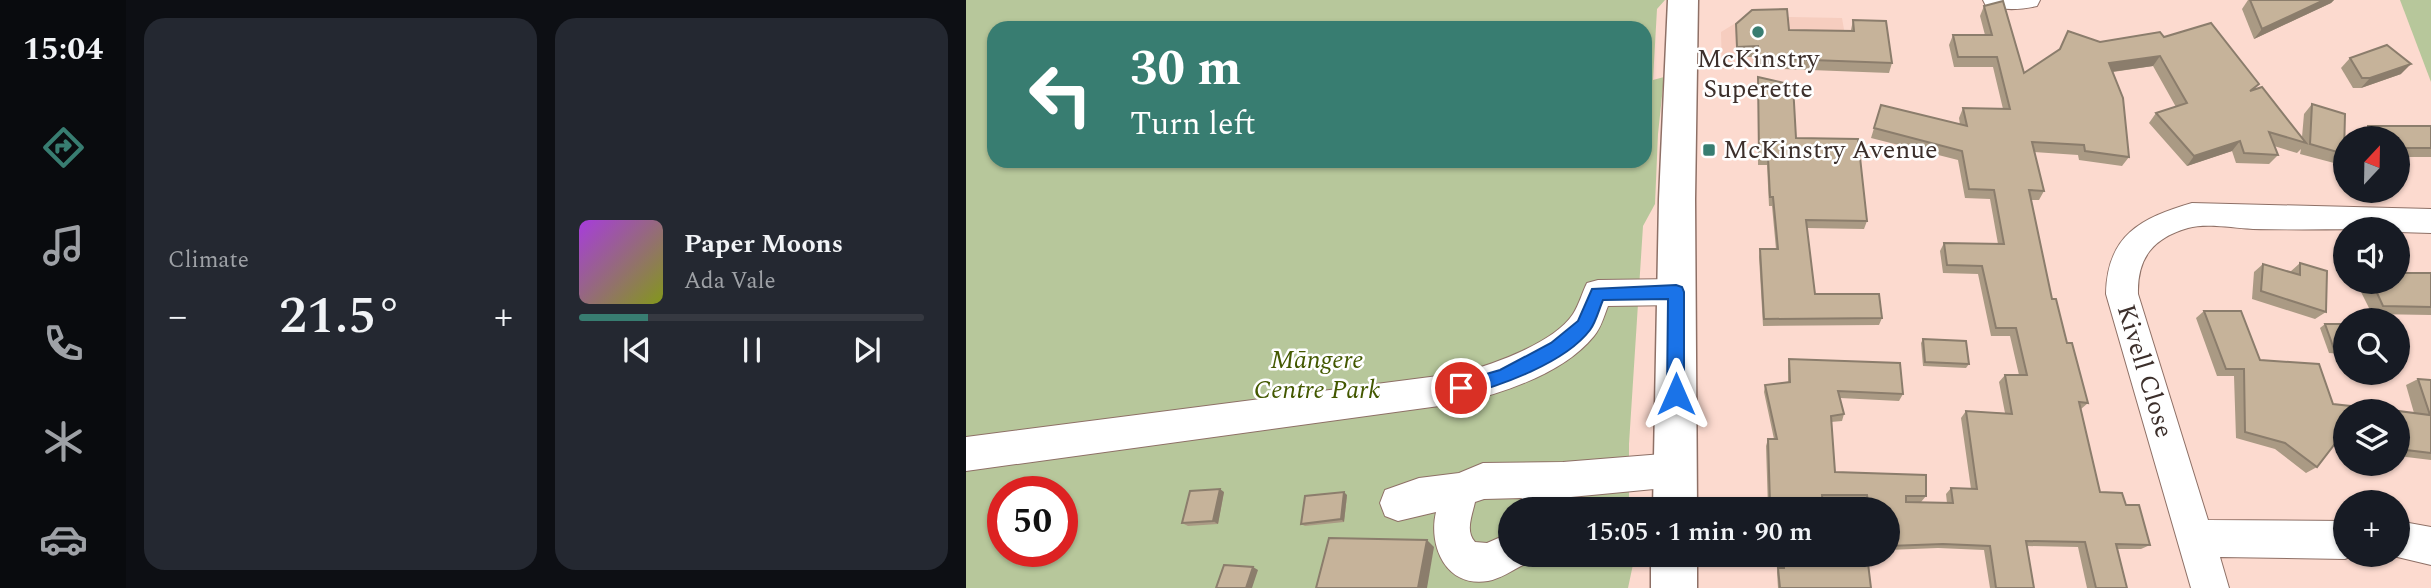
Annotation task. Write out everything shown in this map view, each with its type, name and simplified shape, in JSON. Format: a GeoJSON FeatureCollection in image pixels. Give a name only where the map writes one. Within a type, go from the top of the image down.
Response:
{"type":"FeatureCollection","features":[{"type":"Feature","properties":{"kind":"main road"},"geometry":{"type":"LineString","coordinates":[[1675,490],[1676,292],[1683,0]]}},
{"type":"Feature","properties":{"kind":"main road"},"geometry":{"type":"LineString","coordinates":[[1674,567],[1674,588]]}},
{"type":"Feature","properties":{"kind":"street"},"geometry":{"type":"LineString","coordinates":[[1995,0],[2028,0]]}},
{"type":"Feature","properties":{"kind":"street","name":"Kivell Close"},"geometry":{"type":"LineString","coordinates":[[2210,588],[2122,294],[2124,266],[2139,242],[2162,224],[2192,215],[2431,221]]}},
{"type":"Feature","properties":{"kind":"street"},"geometry":{"type":"LineString","coordinates":[[969,461],[1461,388],[1504,377],[1557,348],[1584,326],[1598,293],[1676,292]]}},
{"type":"Feature","properties":{"kind":"street"},"geometry":{"type":"LineString","coordinates":[[1398,503],[1419,496],[1459,491],[1483,481],[1563,480],[1675,490]]}},
{"type":"Feature","properties":{"kind":"street"},"geometry":{"type":"LineString","coordinates":[[1544,497],[1563,480]]}},
{"type":"Feature","properties":{"kind":"street"},"geometry":{"type":"LineString","coordinates":[[1459,491],[1451,526],[1454,548],[1467,561],[1488,562],[1498,557]]}},
{"type":"Feature","properties":{"kind":"street"},"geometry":{"type":"LineString","coordinates":[[2195,538],[2333,540]]}},
{"type":"Feature","properties":{"kind":"street"},"geometry":{"type":"LineString","coordinates":[[2410,543],[2431,547]]}},
{"type":"Feature","properties":{"kind":"shaded area"},"geometry":{"type":"Polygon","coordinates":[[[1747,16],[1842,18],[1851,70],[1722,69],[1721,32],[1747,16]]]}},
{"type":"Feature","properties":{"kind":"green space","name":"Māngere Centre Park"},"geometry":{"type":"Polygon","coordinates":[[[966,0],[1665,0],[1657,9],[1653,80],[1664,77],[1655,204],[1643,226],[1629,444],[1629,497],[1498,497],[1498,567],[1632,567],[1628,588],[966,588],[966,0]]]}},
{"type":"Feature","properties":{"kind":"green space"},"geometry":{"type":"Polygon","coordinates":[[[2400,0],[2431,0],[2431,82],[2400,0]]]}},
{"type":"Feature","properties":{"kind":"building"},"geometry":{"type":"Polygon","coordinates":[[[2250,0],[2324,0],[2262,29],[2250,0]]]}},
{"type":"Feature","properties":{"kind":"building"},"geometry":{"type":"Polygon","coordinates":[[[2003,1],[2024,73],[2060,49],[2068,31],[2100,42],[2160,32],[2164,37],[2211,23],[2259,84],[2250,91],[2262,87],[2306,143],[2269,132],[2278,155],[2244,153],[2240,141],[2194,156],[2156,113],[2187,103],[2160,56],[2109,63],[2123,98],[2129,157],[2085,151],[2084,145],[2032,142],[2044,191],[2029,190],[2052,299],[2056,299],[2067,343],[2072,343],[2088,403],[2079,402],[2100,492],[2122,493],[2126,505],[2139,505],[2150,545],[2116,544],[2127,588],[2096,588],[2085,542],[2026,541],[2034,588],[1996,588],[1990,546],[1900,546],[1900,497],[1770,497],[1768,439],[1777,439],[1765,385],[1790,382],[1789,359],[1900,363],[1903,394],[1838,391],[1844,414],[1831,416],[1835,472],[1926,475],[1926,496],[1906,496],[1906,502],[1953,503],[1951,488],[1977,489],[1966,411],[2012,414],[2005,375],[2027,375],[2016,328],[1996,328],[1982,266],[1947,265],[1944,243],[2004,244],[1994,190],[1969,189],[1962,151],[1874,128],[1881,105],[1967,126],[1963,108],[2010,109],[1997,57],[1958,57],[1953,35],[1992,35],[1984,6],[2003,1]]]}},
{"type":"Feature","properties":{"kind":"building"},"geometry":{"type":"Polygon","coordinates":[[[1787,9],[1789,30],[1854,31],[1853,20],[1886,21],[1892,63],[1758,58],[1758,46],[1737,47],[1736,24],[1752,10],[1787,9]]]}},
{"type":"Feature","properties":{"kind":"building"},"geometry":{"type":"Polygon","coordinates":[[[2387,45],[2411,64],[2370,78],[2362,78],[2350,58],[2387,45]]]}},
{"type":"Feature","properties":{"kind":"building"},"geometry":{"type":"Polygon","coordinates":[[[1758,77],[1793,85],[1796,138],[1858,139],[1867,221],[1806,220],[1815,294],[1879,294],[1882,318],[1764,319],[1760,249],[1778,249],[1773,197],[1770,197],[1768,157],[1759,157],[1758,77]]]}},
{"type":"Feature","properties":{"kind":"building"},"geometry":{"type":"Polygon","coordinates":[[[2312,104],[2345,114],[2345,126],[2333,126],[2333,151],[2310,144],[2312,104]]]}},
{"type":"Feature","properties":{"kind":"building"},"geometry":{"type":"Polygon","coordinates":[[[2410,126],[2431,126],[2431,148],[2410,148],[2410,126]]]}},
{"type":"Feature","properties":{"kind":"building"},"geometry":{"type":"Polygon","coordinates":[[[2300,263],[2327,271],[2326,312],[2261,291],[2263,264],[2300,275],[2300,263]]]}},
{"type":"Feature","properties":{"kind":"building"},"geometry":{"type":"Polygon","coordinates":[[[2410,273],[2431,273],[2431,307],[2383,306],[2378,294],[2410,294],[2410,273]]]}},
{"type":"Feature","properties":{"kind":"building"},"geometry":{"type":"Polygon","coordinates":[[[2204,311],[2241,311],[2260,360],[2319,364],[2333,404],[2333,446],[2317,467],[2285,443],[2245,432],[2244,369],[2226,369],[2204,311]]]}},
{"type":"Feature","properties":{"kind":"building"},"geometry":{"type":"Polygon","coordinates":[[[2325,324],[2333,324],[2333,346],[2325,324]]]}},
{"type":"Feature","properties":{"kind":"building"},"geometry":{"type":"Polygon","coordinates":[[[1923,339],[1966,341],[1969,364],[1925,362],[1923,339]]]}},
{"type":"Feature","properties":{"kind":"building"},"geometry":{"type":"Polygon","coordinates":[[[2418,379],[2431,380],[2431,453],[2410,450],[2410,412],[2430,415],[2418,379]]]}},
{"type":"Feature","properties":{"kind":"building"},"geometry":{"type":"Polygon","coordinates":[[[1220,489],[1213,521],[1182,523],[1190,491],[1220,489]]]}},
{"type":"Feature","properties":{"kind":"building"},"geometry":{"type":"Polygon","coordinates":[[[1344,492],[1341,519],[1301,524],[1305,496],[1344,492]]]}},
{"type":"Feature","properties":{"kind":"building"},"geometry":{"type":"Polygon","coordinates":[[[1329,538],[1427,540],[1418,588],[1316,588],[1329,538]]]}},
{"type":"Feature","properties":{"kind":"building"},"geometry":{"type":"Polygon","coordinates":[[[1224,565],[1253,567],[1246,588],[1216,588],[1224,565]]]}},
{"type":"Feature","properties":{"kind":"building"},"geometry":{"type":"Polygon","coordinates":[[[1868,567],[1871,588],[1780,588],[1778,568],[1868,567]]]}},
{"type":"Feature","properties":{"kind":"place","name":"McKinstry Superette"},"geometry":{"type":"Point","coordinates":[1758,32]}},
{"type":"Feature","properties":{"kind":"place","name":"McKinstry Avenue"},"geometry":{"type":"Point","coordinates":[1709,150]}},
{"type":"Feature","properties":{"kind":"route"},"geometry":{"type":"LineString","coordinates":[[1461,388],[1504,377],[1557,348],[1584,326],[1598,293],[1676,292],[1676,394]]}}]}
